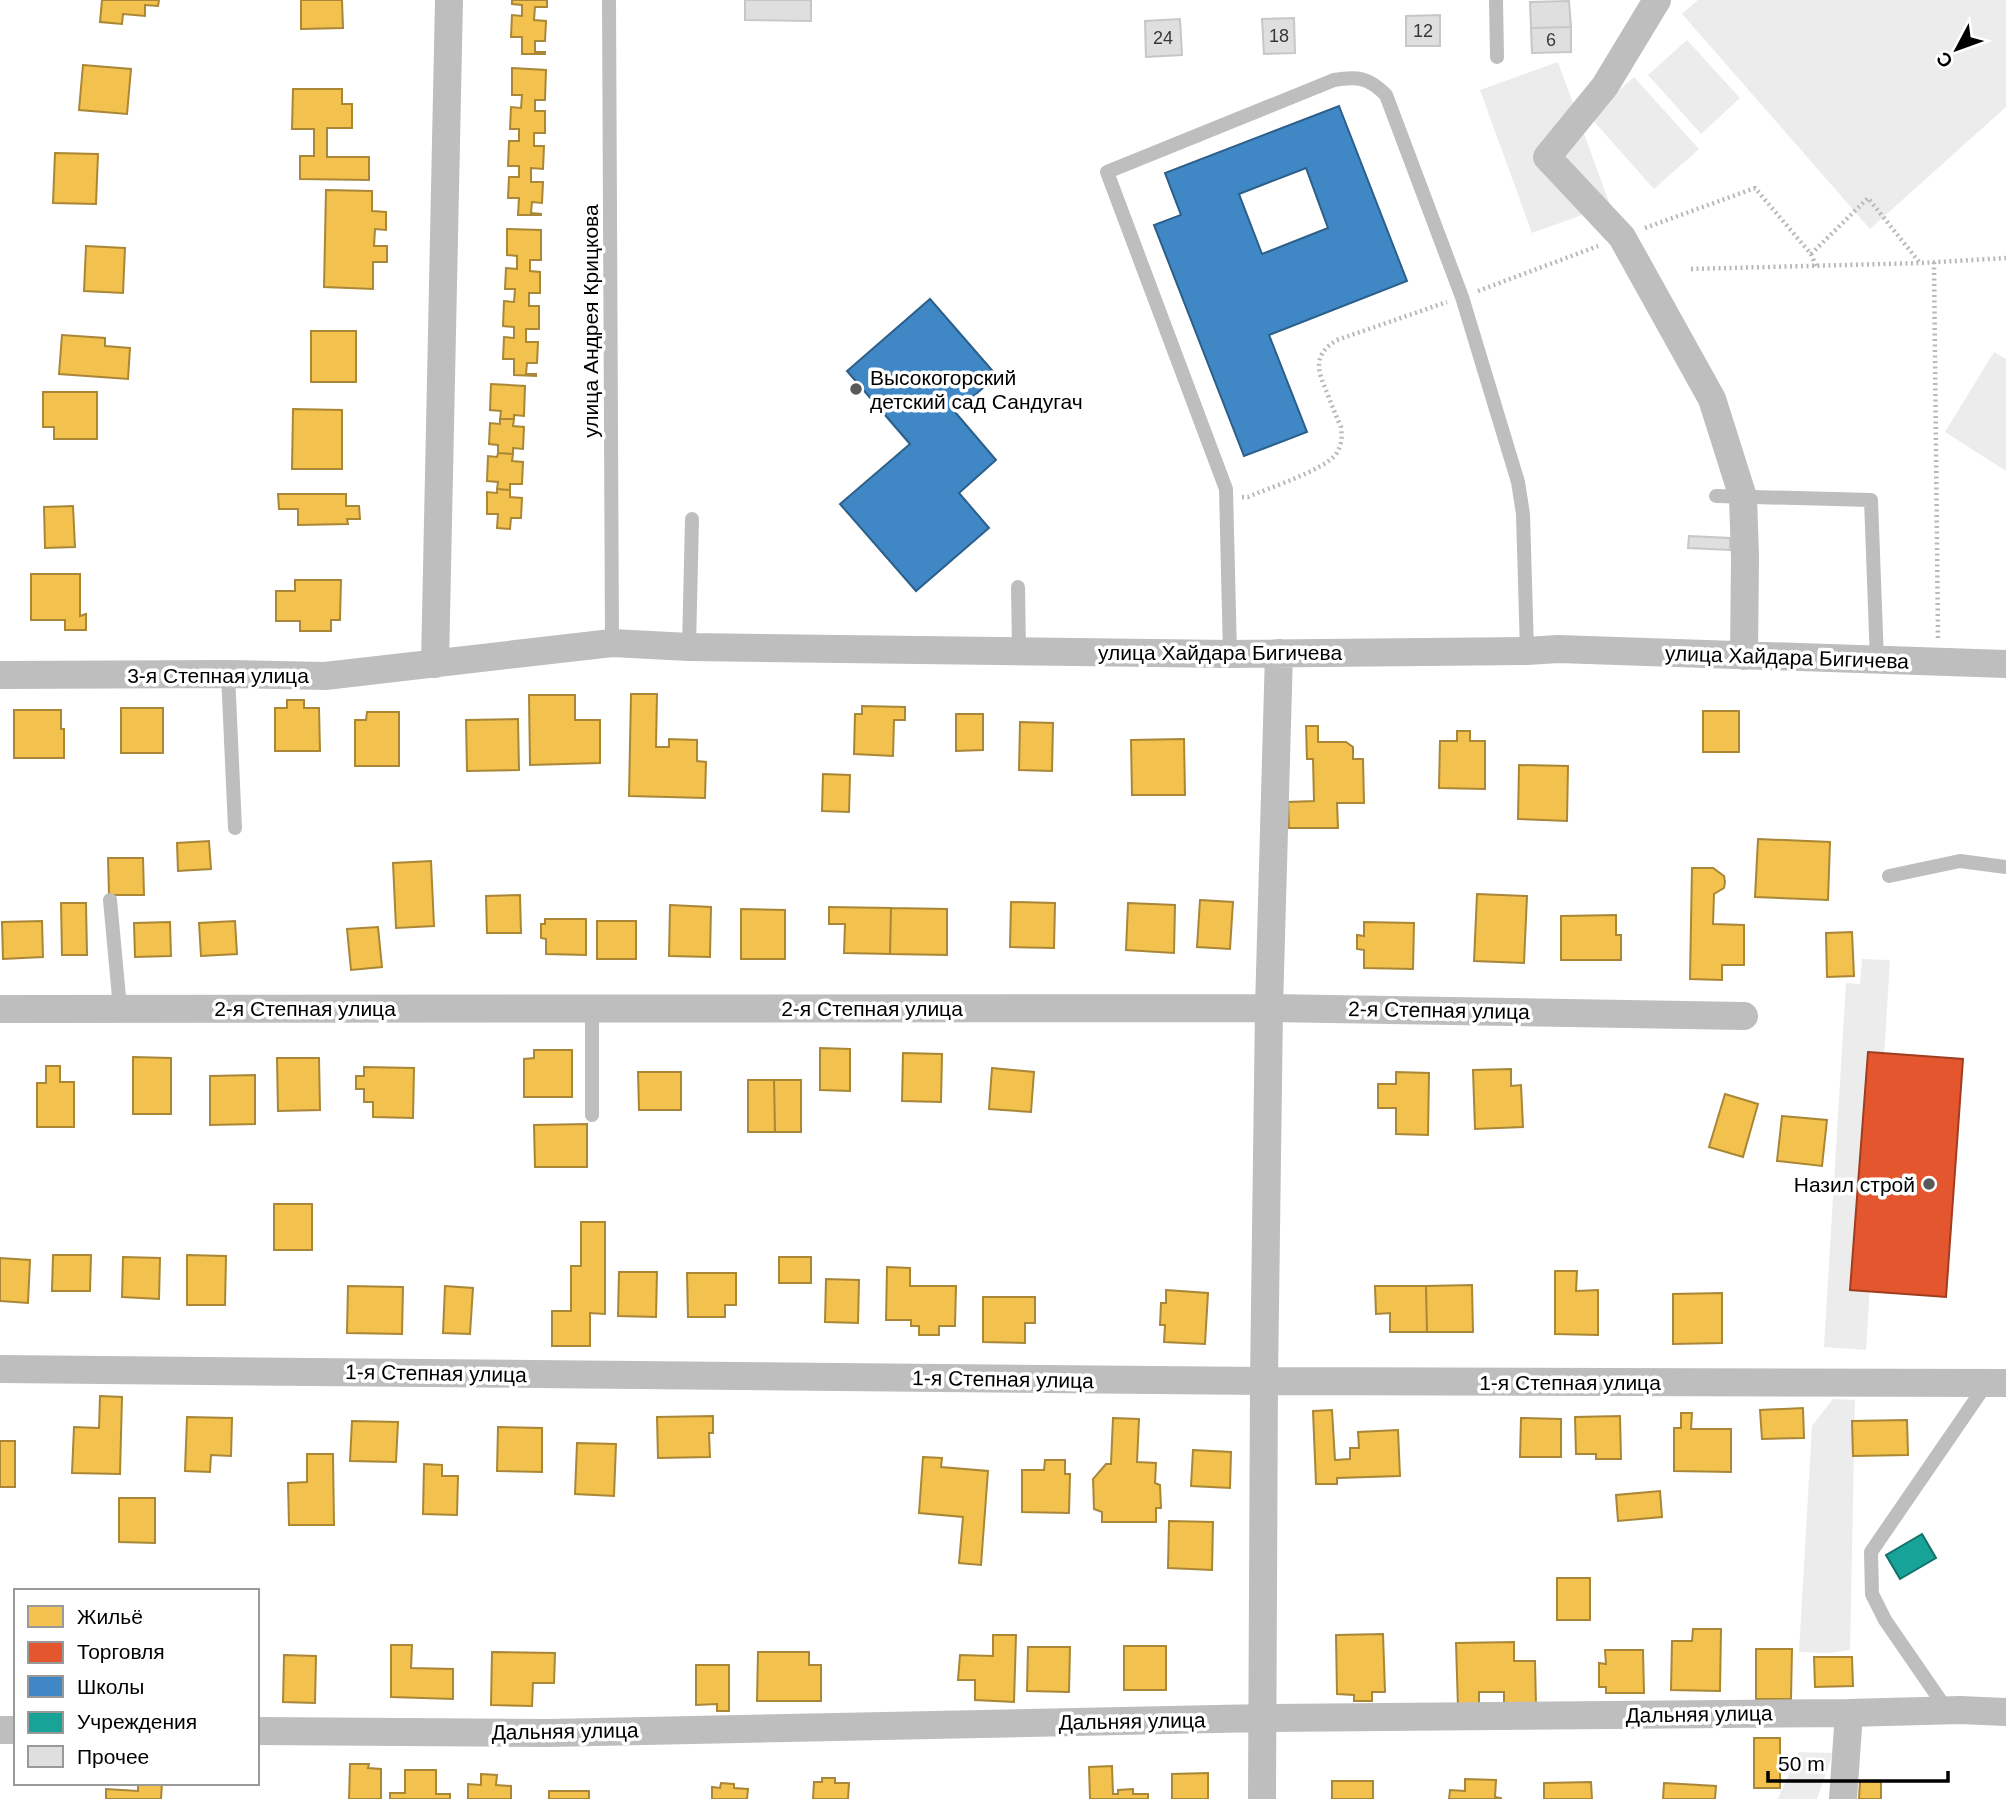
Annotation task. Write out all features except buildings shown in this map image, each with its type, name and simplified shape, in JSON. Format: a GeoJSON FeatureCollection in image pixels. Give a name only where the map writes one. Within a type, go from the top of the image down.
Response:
{"type":"FeatureCollection","features":[{"type":"Feature","properties":{"kind":"street"},"geometry":{"type":"LineString","coordinates":[[435,664],[449,0]]}},
{"type":"Feature","properties":{"kind":"street"},"geometry":{"type":"LineString","coordinates":[[1657,0],[1605,86],[1547,157],[1622,237],[1712,399],[1744,497],[1744,656]]}},
{"type":"Feature","properties":{"kind":"street","name":"улица Хайдара Бигичева"},"geometry":{"type":"LineString","coordinates":[[435,664],[612,643],[689,647],[1230,654],[1558,649],[2006,664]]}},
{"type":"Feature","properties":{"kind":"street"},"geometry":{"type":"LineString","coordinates":[[1262,1799],[1269,1007],[1279,653]]}},
{"type":"Feature","properties":{"kind":"street","name":"3-я Степная улица"},"geometry":{"type":"LineString","coordinates":[[0,675],[325,676],[435,664]]}},
{"type":"Feature","properties":{"kind":"street","name":"2-я Степная улица"},"geometry":{"type":"LineString","coordinates":[[0,1009],[1269,1007],[1744,1016]]}},
{"type":"Feature","properties":{"kind":"street","name":"1-я Степная улица"},"geometry":{"type":"LineString","coordinates":[[0,1369],[1264,1381],[1996,1383]]}},
{"type":"Feature","properties":{"kind":"street","name":"Дальняя улица"},"geometry":{"type":"LineString","coordinates":[[259,1731],[549,1732],[1263,1718],[1947,1710],[2006,1712]]}},
{"type":"Feature","properties":{"kind":"street"},"geometry":{"type":"LineString","coordinates":[[1843,1799],[1849,1713]]}},
{"type":"Feature","properties":{"kind":"lane","name":"улица Андрея Крицкова"},"geometry":{"type":"LineString","coordinates":[[609,0],[612,643]]}},
{"type":"Feature","properties":{"kind":"lane"},"geometry":{"type":"LineString","coordinates":[[1496,0],[1497,57]]}},
{"type":"Feature","properties":{"kind":"lane"},"geometry":{"type":"LineString","coordinates":[[1230,654],[1226,489],[1107,172],[1334,80],[1351,77],[1364,79],[1377,86],[1385,95],[1462,297],[1518,482],[1523,514],[1527,651]]}},
{"type":"Feature","properties":{"kind":"lane"},"geometry":{"type":"LineString","coordinates":[[1716,496],[1871,500],[1877,661]]}},
{"type":"Feature","properties":{"kind":"lane"},"geometry":{"type":"LineString","coordinates":[[689,647],[692,519]]}},
{"type":"Feature","properties":{"kind":"lane"},"geometry":{"type":"LineString","coordinates":[[1018,587],[1019,651]]}},
{"type":"Feature","properties":{"kind":"lane"},"geometry":{"type":"LineString","coordinates":[[228,674],[235,828]]}},
{"type":"Feature","properties":{"kind":"lane"},"geometry":{"type":"LineString","coordinates":[[1889,876],[1960,861],[2006,867]]}},
{"type":"Feature","properties":{"kind":"lane"},"geometry":{"type":"LineString","coordinates":[[110,900],[120,1008]]}},
{"type":"Feature","properties":{"kind":"lane"},"geometry":{"type":"LineString","coordinates":[[592,1008],[592,1115]]}},
{"type":"Feature","properties":{"kind":"lane"},"geometry":{"type":"LineString","coordinates":[[1937,1454],[1996,1383]]}},
{"type":"Feature","properties":{"kind":"lane"},"geometry":{"type":"LineString","coordinates":[[1947,1710],[1885,1620],[1872,1594],[1871,1552],[1996,1383]]}},
{"type":"Feature","properties":{"kind":"path"},"geometry":{"type":"LineString","coordinates":[[1226,489],[1232,494],[1248,497],[1325,464],[1335,456],[1340,446],[1341,427],[1319,372],[1321,355],[1327,346],[1337,340],[1462,297],[1755,188],[1811,254],[1816,266]]}},
{"type":"Feature","properties":{"kind":"path"},"geometry":{"type":"LineString","coordinates":[[1811,254],[1868,198],[1921,263]]}},
{"type":"Feature","properties":{"kind":"path"},"geometry":{"type":"LineString","coordinates":[[1691,269],[2006,258]]}},
{"type":"Feature","properties":{"kind":"path"},"geometry":{"type":"LineString","coordinates":[[1934,262],[1938,663]]}},
{"type":"Feature","properties":{"kind":"shaded area"},"geometry":{"type":"Polygon","coordinates":[[[1698,0],[2006,0],[2006,107],[1870,229],[1682,14],[1698,0]]]}},
{"type":"Feature","properties":{"kind":"shaded area"},"geometry":{"type":"Polygon","coordinates":[[[1687,40],[1740,98],[1701,134],[1648,75],[1687,40]]]}},
{"type":"Feature","properties":{"kind":"shaded area"},"geometry":{"type":"Polygon","coordinates":[[[1558,62],[1610,205],[1532,233],[1480,90],[1558,62]]]}},
{"type":"Feature","properties":{"kind":"shaded area"},"geometry":{"type":"Polygon","coordinates":[[[1634,77],[1699,149],[1654,189],[1590,117],[1634,77]]]}},
{"type":"Feature","properties":{"kind":"shaded area"},"geometry":{"type":"Polygon","coordinates":[[[1994,352],[2006,359],[2006,471],[1945,432],[1994,352]]]}},
{"type":"Feature","properties":{"kind":"shaded area"},"geometry":{"type":"Polygon","coordinates":[[[1862,959],[1890,960],[1866,1350],[1824,1347],[1846,983],[1860,984],[1862,959]]]}},
{"type":"Feature","properties":{"kind":"shaded area"},"geometry":{"type":"Polygon","coordinates":[[[1833,1399],[1855,1400],[1850,1650],[1829,1653],[1799,1652],[1812,1426],[1833,1399]]]}},
{"type":"Feature","properties":{"kind":"shaded area"},"geometry":{"type":"Polygon","coordinates":[[[1799,1752],[1833,1753],[1817,1799],[1778,1799],[1799,1752]]]}},
{"type":"Feature","properties":{"kind":"place","name":"Высокогорский детский сад Сандугач"},"geometry":{"type":"Point","coordinates":[856,389]}},
{"type":"Feature","properties":{"kind":"place","name":"Назил строй"},"geometry":{"type":"Point","coordinates":[1929,1184]}}]}
